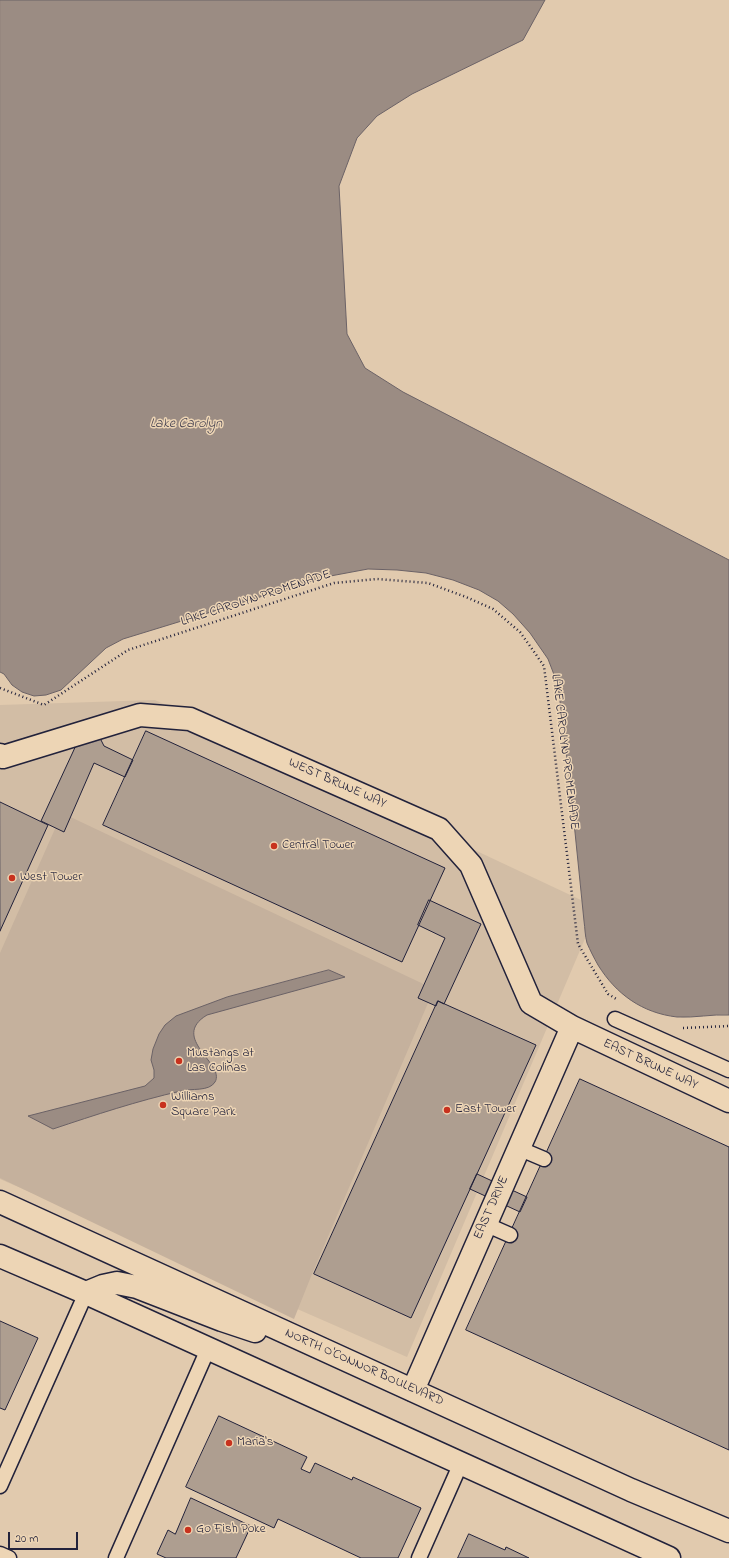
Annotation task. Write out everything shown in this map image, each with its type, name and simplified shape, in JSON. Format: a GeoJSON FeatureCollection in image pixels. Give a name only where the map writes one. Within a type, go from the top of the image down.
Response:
{"type":"FeatureCollection","features":[{"type":"Feature","properties":{"kind":"main road","name":"WEST BRUNE WAY"},"geometry":{"type":"LineString","coordinates":[[0,756],[3,757],[140,715],[190,720],[439,829],[471,865],[531,1003],[572,1027]]}},
{"type":"Feature","properties":{"kind":"main road","name":"EAST BRUNE WAY"},"geometry":{"type":"LineString","coordinates":[[572,1027],[729,1101]]}},
{"type":"Feature","properties":{"kind":"main road","name":"EAST DRIVE"},"geometry":{"type":"LineString","coordinates":[[413,1390],[572,1027]]}},
{"type":"Feature","properties":{"kind":"main road","name":"NORTH O'CONNOR BOULEVARD"},"geometry":{"type":"LineString","coordinates":[[6,1207],[631,1490],[729,1531]]}},
{"type":"Feature","properties":{"kind":"main road"},"geometry":{"type":"LineString","coordinates":[[0,1256],[86,1293],[669,1558]]}},
{"type":"Feature","properties":{"kind":"main road"},"geometry":{"type":"LineString","coordinates":[[86,1293],[103,1286],[117,1283],[137,1287],[222,1320],[332,1354]]}},
{"type":"Feature","properties":{"kind":"lane"},"geometry":{"type":"LineString","coordinates":[[615,1019],[729,1070]]}},
{"type":"Feature","properties":{"kind":"lane"},"geometry":{"type":"LineString","coordinates":[[518,1148],[544,1159]]}},
{"type":"Feature","properties":{"kind":"lane"},"geometry":{"type":"LineString","coordinates":[[485,1224],[510,1235]]}},
{"type":"Feature","properties":{"kind":"lane"},"geometry":{"type":"LineString","coordinates":[[0,1486],[86,1293]]}},
{"type":"Feature","properties":{"kind":"lane"},"geometry":{"type":"LineString","coordinates":[[116,1558],[208,1349]]}},
{"type":"Feature","properties":{"kind":"lane"},"geometry":{"type":"LineString","coordinates":[[419,1558],[461,1463]]}},
{"type":"Feature","properties":{"kind":"lane"},"geometry":{"type":"LineString","coordinates":[[0,1554],[9,1558]]}},
{"type":"Feature","properties":{"kind":"path","name":"LAKE CAROLYN PROMENADE"},"geometry":{"type":"LineString","coordinates":[[0,688],[44,705],[128,650],[334,583],[378,578],[428,583],[493,609],[520,632],[544,666],[578,944],[608,994],[621,1002]]}},
{"type":"Feature","properties":{"kind":"path"},"geometry":{"type":"LineString","coordinates":[[682,1028],[729,1026]]}},
{"type":"Feature","properties":{"kind":"shaded area"},"geometry":{"type":"Polygon","coordinates":[[[155,700],[598,908],[407,1357],[0,1179],[0,705],[155,700]]]}},
{"type":"Feature","properties":{"kind":"shaded area","name":"Williams Square Park"},"geometry":{"type":"Polygon","coordinates":[[[62,813],[434,989],[294,1319],[0,1178],[0,953],[62,813]]]}},
{"type":"Feature","properties":{"kind":"water","name":"Lake Carolyn"},"geometry":{"type":"Polygon","coordinates":[[[0,0],[545,0],[523,40],[412,94],[377,116],[357,138],[339,186],[347,334],[365,368],[403,392],[729,560],[729,1015],[677,1017],[652,1011],[631,1000],[622,993],[613,985],[598,965],[588,946],[586,938],[558,685],[548,659],[530,633],[513,614],[498,601],[479,590],[453,580],[426,573],[368,569],[325,577],[123,639],[106,648],[61,690],[46,695],[34,696],[22,692],[12,685],[4,674],[0,672],[0,0]]]}},
{"type":"Feature","properties":{"kind":"water"},"geometry":{"type":"Polygon","coordinates":[[[329,970],[345,977],[207,1015],[197,1024],[194,1033],[196,1042],[213,1067],[216,1075],[215,1082],[209,1087],[185,1090],[148,1099],[53,1129],[28,1116],[145,1086],[154,1078],[154,1070],[151,1060],[153,1049],[159,1034],[165,1025],[176,1016],[227,997],[329,970]]]}},
{"type":"Feature","properties":{"kind":"building","name":"Central Tower"},"geometry":{"type":"Polygon","coordinates":[[[146,731],[445,868],[402,962],[103,825],[146,731]]]}},
{"type":"Feature","properties":{"kind":"building"},"geometry":{"type":"Polygon","coordinates":[[[99,736],[104,746],[133,760],[125,777],[94,763],[64,832],[41,821],[78,741],[99,736]]]}},
{"type":"Feature","properties":{"kind":"building","name":"West Tower"},"geometry":{"type":"Polygon","coordinates":[[[0,802],[48,825],[0,931],[0,802]]]}},
{"type":"Feature","properties":{"kind":"building"},"geometry":{"type":"Polygon","coordinates":[[[429,900],[481,924],[444,1004],[438,1001],[436,1006],[418,998],[445,938],[418,925],[429,900]]]}},
{"type":"Feature","properties":{"kind":"building","name":"East Tower"},"geometry":{"type":"Polygon","coordinates":[[[438,1001],[536,1045],[411,1318],[314,1274],[438,1001]]]}},
{"type":"Feature","properties":{"kind":"building"},"geometry":{"type":"Polygon","coordinates":[[[580,1079],[729,1147],[729,1450],[466,1330],[580,1079]]]}},
{"type":"Feature","properties":{"kind":"building"},"geometry":{"type":"Polygon","coordinates":[[[477,1174],[527,1197],[520,1212],[470,1189],[477,1174]]]}},
{"type":"Feature","properties":{"kind":"building"},"geometry":{"type":"Polygon","coordinates":[[[0,1321],[38,1338],[5,1410],[0,1408],[0,1321]]]}},
{"type":"Feature","properties":{"kind":"building"},"geometry":{"type":"Polygon","coordinates":[[[219,1416],[307,1457],[301,1469],[310,1473],[315,1463],[352,1480],[353,1477],[421,1508],[398,1558],[361,1558],[278,1519],[274,1528],[186,1487],[219,1416]]]}},
{"type":"Feature","properties":{"kind":"building"},"geometry":{"type":"Polygon","coordinates":[[[191,1498],[251,1526],[236,1558],[166,1558],[157,1554],[168,1530],[175,1534],[191,1498]]]}},
{"type":"Feature","properties":{"kind":"building"},"geometry":{"type":"Polygon","coordinates":[[[469,1534],[505,1550],[506,1547],[529,1558],[458,1558],[469,1534]]]}},
{"type":"Feature","properties":{"kind":"place","name":"Central Tower"},"geometry":{"type":"Point","coordinates":[274,846]}},
{"type":"Feature","properties":{"kind":"place","name":"West Tower"},"geometry":{"type":"Point","coordinates":[12,878]}},
{"type":"Feature","properties":{"kind":"place","name":"Mustangs at Las Colinas"},"geometry":{"type":"Point","coordinates":[179,1061]}},
{"type":"Feature","properties":{"kind":"place","name":"Williams Square Park"},"geometry":{"type":"Point","coordinates":[163,1105]}},
{"type":"Feature","properties":{"kind":"place","name":"East Tower"},"geometry":{"type":"Point","coordinates":[447,1110]}},
{"type":"Feature","properties":{"kind":"place","name":"Maria's"},"geometry":{"type":"Point","coordinates":[229,1443]}},
{"type":"Feature","properties":{"kind":"place","name":"Go Fish Poke"},"geometry":{"type":"Point","coordinates":[188,1530]}}]}
